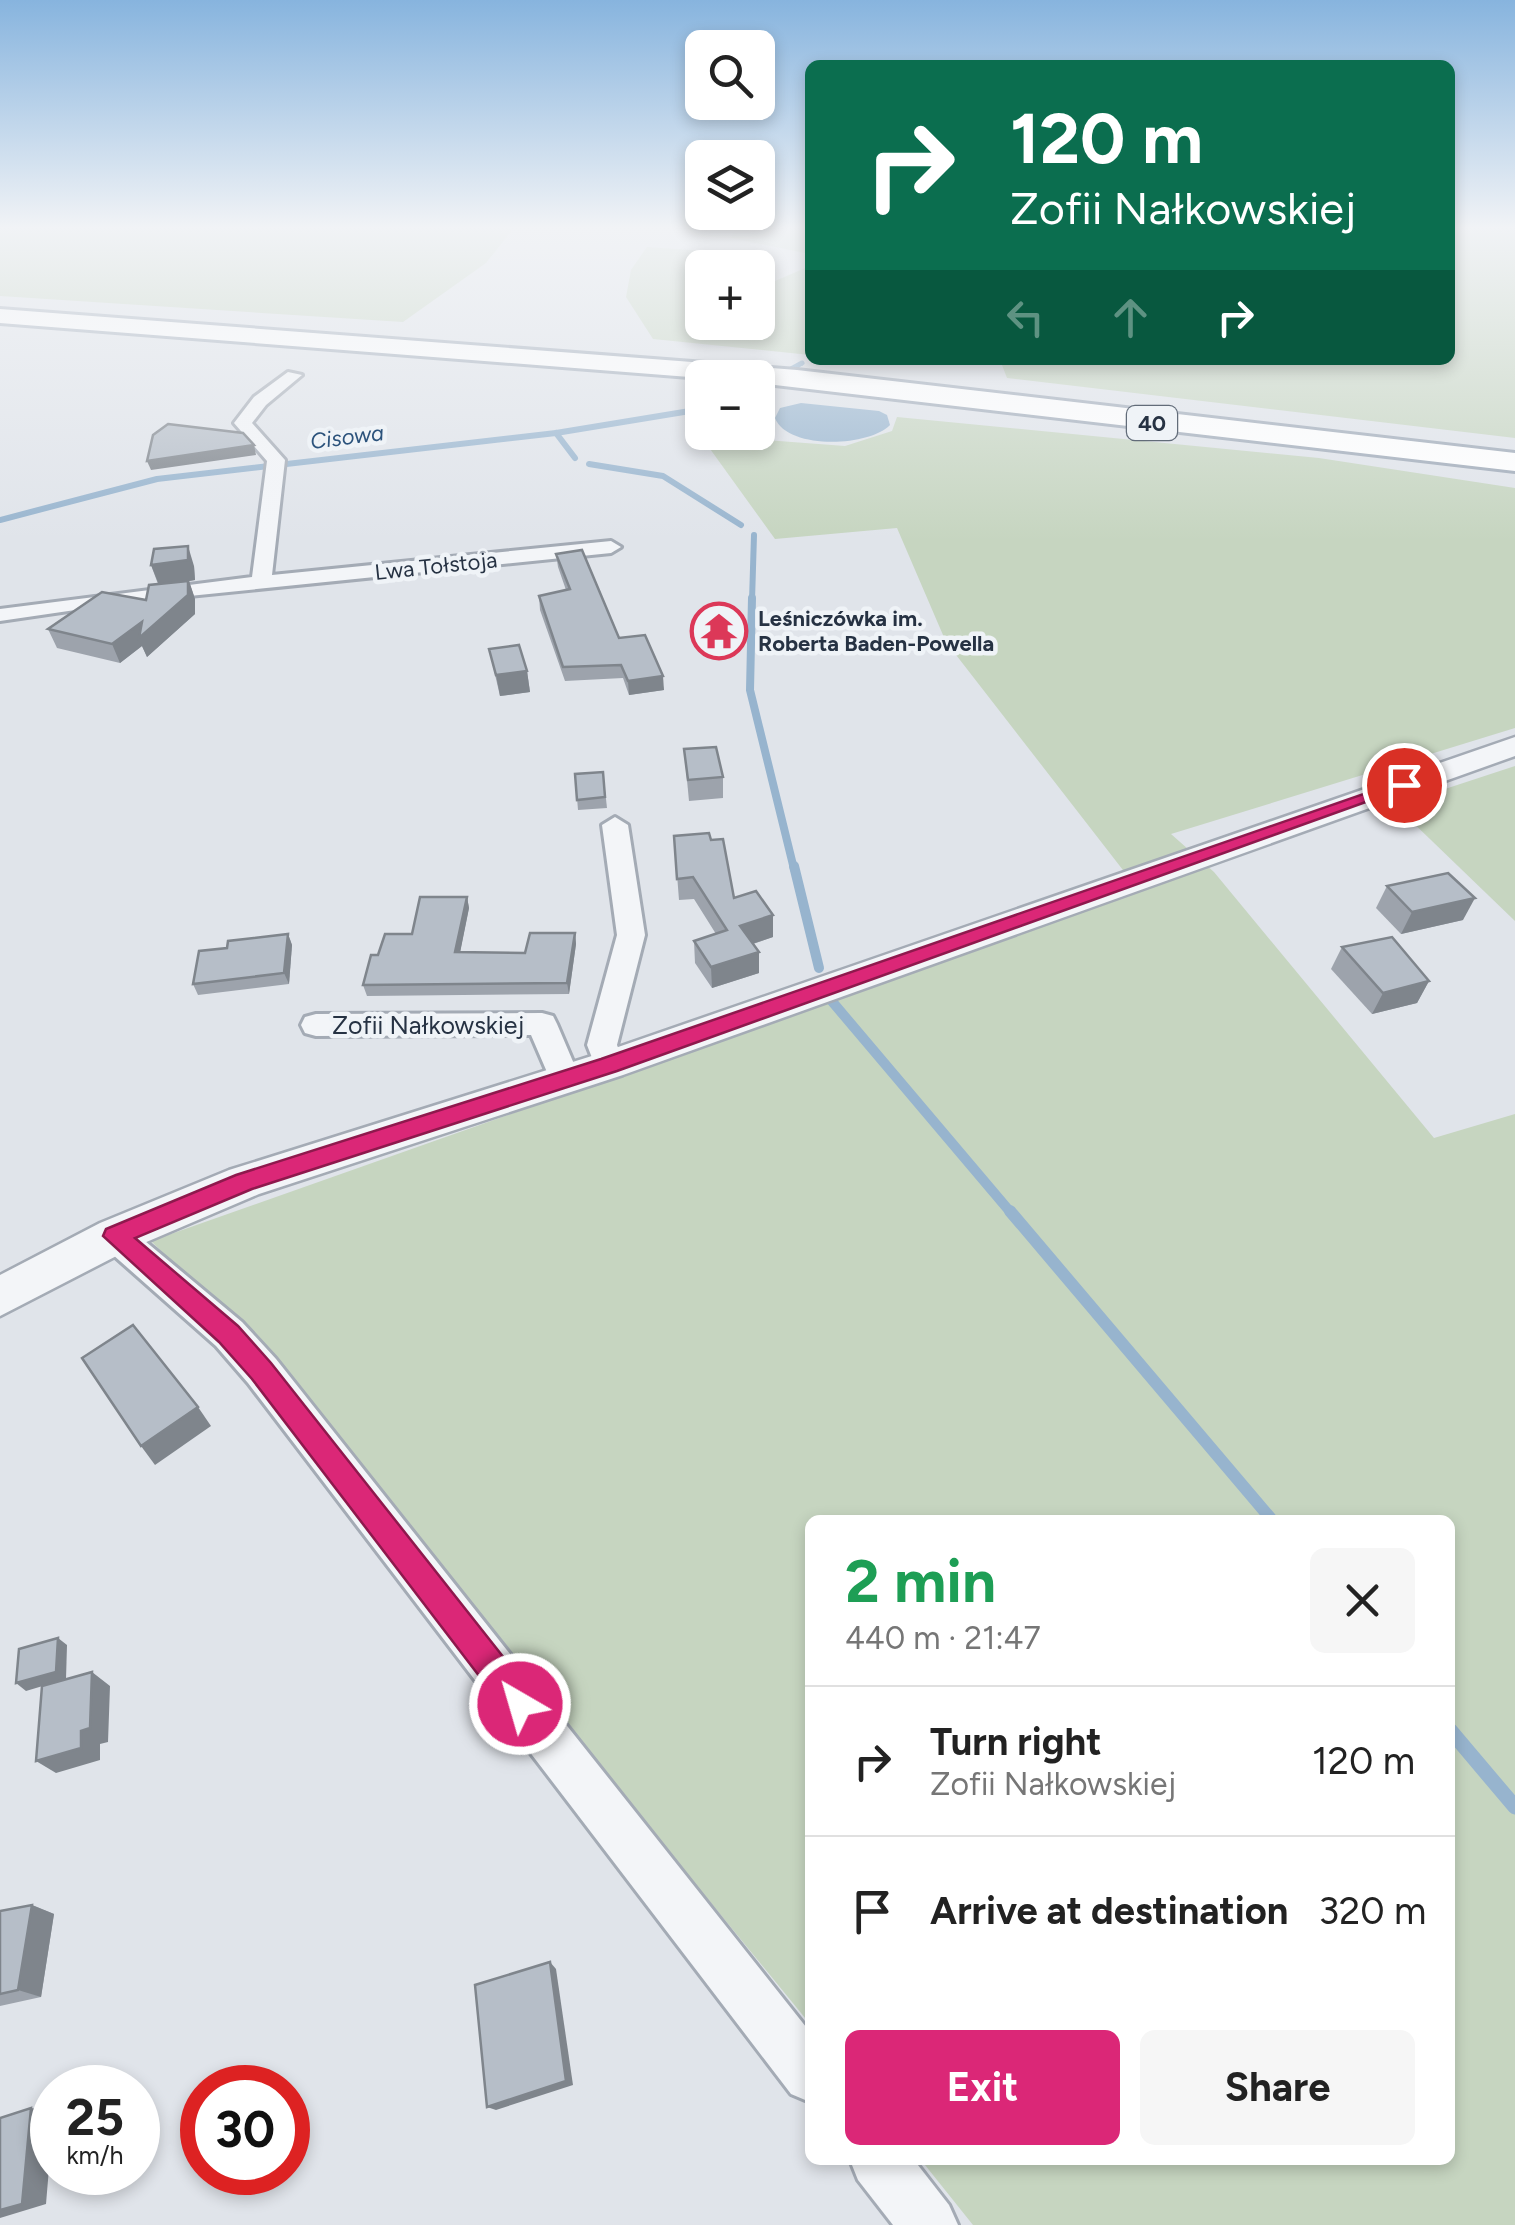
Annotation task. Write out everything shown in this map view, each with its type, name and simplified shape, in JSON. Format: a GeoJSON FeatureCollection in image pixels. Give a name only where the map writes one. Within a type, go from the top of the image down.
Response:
{"type":"FeatureCollection","features":[{"type":"Feature","properties":{"kind":"main road","name":"40"},"geometry":{"type":"LineString","coordinates":[[165,333],[685,377]]}},
{"type":"Feature","properties":{"kind":"main road","name":"40"},"geometry":{"type":"LineString","coordinates":[[178,333],[685,372]]}},
{"type":"Feature","properties":{"kind":"main road","name":"40"},"geometry":{"type":"LineString","coordinates":[[775,380],[1515,462]]}},
{"type":"Feature","properties":{"kind":"main road","name":"40"},"geometry":{"type":"LineString","coordinates":[[792,381],[1515,470]]}},
{"type":"Feature","properties":{"kind":"street"},"geometry":{"type":"LineString","coordinates":[[261,584],[276,465],[243,423],[260,401],[294,375]]}},
{"type":"Feature","properties":{"kind":"street","name":"Lwa Tołstoja"},"geometry":{"type":"LineString","coordinates":[[0,614],[611,547]]}},
{"type":"Feature","properties":{"kind":"street"},"geometry":{"type":"LineString","coordinates":[[0,1297],[115,1236],[244,1182],[609,1065],[1515,746]]}},
{"type":"Feature","properties":{"kind":"street"},"geometry":{"type":"LineString","coordinates":[[609,1065],[602,1045],[630,934],[615,825]]}},
{"type":"Feature","properties":{"kind":"street","name":"Zofii Nałkowskiej"},"geometry":{"type":"LineString","coordinates":[[316,1025],[542,1024],[564,1078]]}},
{"type":"Feature","properties":{"kind":"street"},"geometry":{"type":"LineString","coordinates":[[115,1236],[228,1334],[262,1371],[805,2068]]}},
{"type":"Feature","properties":{"kind":"street"},"geometry":{"type":"LineString","coordinates":[[882,2165],[924,2223]]}},
{"type":"Feature","properties":{"kind":"green space"},"geometry":{"type":"Polygon","coordinates":[[[649,333],[685,333],[685,340],[775,340],[775,333],[805,333],[805,354],[653,339],[649,333]]]}},
{"type":"Feature","properties":{"kind":"green space"},"geometry":{"type":"Polygon","coordinates":[[[1455,333],[1515,333],[1515,438],[1007,378],[1002,365],[1455,365],[1455,333]]]}},
{"type":"Feature","properties":{"kind":"green space"},"geometry":{"type":"Polygon","coordinates":[[[897,417],[1319,458],[1515,488],[1515,728],[1171,834],[1214,872],[1434,1138],[1515,1114],[1515,2225],[973,2225],[925,2165],[1455,2165],[1455,1515],[805,1515],[805,2018],[251,1341],[151,1241],[1140,892],[946,642],[897,528],[775,539],[711,450],[775,450],[775,441],[845,446],[892,431],[897,417]]]}},
{"type":"Feature","properties":{"kind":"green space"},"geometry":{"type":"Polygon","coordinates":[[[1515,766],[1515,921],[1404,814],[1445,789],[1515,766]]]}},
{"type":"Feature","properties":{"kind":"water"},"geometry":{"type":"Polygon","coordinates":[[[801,403],[879,411],[887,415],[890,425],[865,438],[811,440],[783,428],[775,418],[780,408],[801,403]]]}},
{"type":"Feature","properties":{"kind":"building"},"geometry":{"type":"Polygon","coordinates":[[[168,424],[243,433],[254,445],[147,461],[153,435],[168,424]]]}},
{"type":"Feature","properties":{"kind":"building"},"geometry":{"type":"Polygon","coordinates":[[[188,546],[188,560],[151,565],[154,549],[188,546]]]}},
{"type":"Feature","properties":{"kind":"building"},"geometry":{"type":"Polygon","coordinates":[[[582,550],[619,638],[645,635],[663,676],[628,681],[621,665],[563,667],[539,596],[570,589],[556,554],[582,550]]]}},
{"type":"Feature","properties":{"kind":"building"},"geometry":{"type":"Polygon","coordinates":[[[188,581],[188,595],[139,638],[142,622],[112,644],[48,629],[102,592],[146,600],[149,585],[188,581]]]}},
{"type":"Feature","properties":{"kind":"building"},"geometry":{"type":"Polygon","coordinates":[[[519,645],[527,671],[496,675],[489,649],[519,645]]]}},
{"type":"Feature","properties":{"kind":"building"},"geometry":{"type":"Polygon","coordinates":[[[716,747],[723,777],[688,780],[684,749],[716,747]]]}},
{"type":"Feature","properties":{"kind":"building"},"geometry":{"type":"Polygon","coordinates":[[[603,772],[605,797],[577,800],[575,774],[603,772]]]}},
{"type":"Feature","properties":{"kind":"building"},"geometry":{"type":"Polygon","coordinates":[[[709,833],[711,840],[723,839],[734,898],[756,891],[773,915],[740,926],[759,952],[711,967],[694,941],[727,930],[693,877],[677,879],[674,836],[709,833]]]}},
{"type":"Feature","properties":{"kind":"building"},"geometry":{"type":"Polygon","coordinates":[[[1448,873],[1475,898],[1412,912],[1387,886],[1448,873]]]}},
{"type":"Feature","properties":{"kind":"building"},"geometry":{"type":"Polygon","coordinates":[[[420,897],[467,897],[455,952],[525,953],[530,933],[575,933],[567,983],[363,985],[371,955],[378,955],[385,934],[412,934],[420,897]]]}},
{"type":"Feature","properties":{"kind":"building"},"geometry":{"type":"Polygon","coordinates":[[[288,934],[284,973],[193,984],[199,951],[227,948],[228,941],[288,934]]]}},
{"type":"Feature","properties":{"kind":"building"},"geometry":{"type":"Polygon","coordinates":[[[1392,937],[1429,981],[1383,993],[1342,947],[1392,937]]]}},
{"type":"Feature","properties":{"kind":"building"},"geometry":{"type":"Polygon","coordinates":[[[133,1325],[198,1407],[141,1446],[82,1358],[133,1325]]]}},
{"type":"Feature","properties":{"kind":"building"},"geometry":{"type":"Polygon","coordinates":[[[58,1638],[56,1672],[16,1683],[19,1649],[58,1638]]]}},
{"type":"Feature","properties":{"kind":"building"},"geometry":{"type":"Polygon","coordinates":[[[92,1672],[90,1728],[81,1731],[81,1748],[36,1761],[42,1686],[92,1672]]]}},
{"type":"Feature","properties":{"kind":"building"},"geometry":{"type":"Polygon","coordinates":[[[32,1905],[18,1990],[0,1994],[0,1911],[32,1905]]]}},
{"type":"Feature","properties":{"kind":"building"},"geometry":{"type":"Polygon","coordinates":[[[550,1962],[566,2081],[487,2107],[475,1985],[550,1962]]]}},
{"type":"Feature","properties":{"kind":"building"},"geometry":{"type":"Polygon","coordinates":[[[30,2108],[22,2204],[0,2210],[0,2118],[30,2108]]]}},
{"type":"Feature","properties":{"kind":"waterway","name":"Cisowa"},"geometry":{"type":"LineString","coordinates":[[775,378],[802,363]]}},
{"type":"Feature","properties":{"kind":"waterway","name":"Cisowa"},"geometry":{"type":"LineString","coordinates":[[556,433],[685,412]]}},
{"type":"Feature","properties":{"kind":"waterway","name":"Cisowa"},"geometry":{"type":"LineString","coordinates":[[0,520],[157,479],[556,433]]}},
{"type":"Feature","properties":{"kind":"waterway"},"geometry":{"type":"LineString","coordinates":[[556,433],[575,458]]}},
{"type":"Feature","properties":{"kind":"waterway"},"geometry":{"type":"LineString","coordinates":[[589,464],[663,476],[741,525]]}},
{"type":"Feature","properties":{"kind":"waterway"},"geometry":{"type":"LineString","coordinates":[[752,601],[754,535]]}},
{"type":"Feature","properties":{"kind":"waterway"},"geometry":{"type":"LineString","coordinates":[[752,598],[750,690],[794,869]]}},
{"type":"Feature","properties":{"kind":"waterway"},"geometry":{"type":"LineString","coordinates":[[794,866],[819,968]]}},
{"type":"Feature","properties":{"kind":"waterway"},"geometry":{"type":"LineString","coordinates":[[830,999],[1012,1214]]}},
{"type":"Feature","properties":{"kind":"waterway"},"geometry":{"type":"LineString","coordinates":[[1010,1211],[1268,1515]]}},
{"type":"Feature","properties":{"kind":"waterway"},"geometry":{"type":"LineString","coordinates":[[1455,1736],[1515,1807]]}},
{"type":"Feature","properties":{"kind":"place","name":"Leśniczówka im. Roberta Baden-Powella"},"geometry":{"type":"Point","coordinates":[719,631]}},
{"type":"Feature","properties":{"kind":"route"},"geometry":{"type":"LineString","coordinates":[[520,1704],[262,1371],[228,1334],[115,1236],[178,1206],[244,1182],[414,1124],[609,1065],[1404,785]]}}]}
